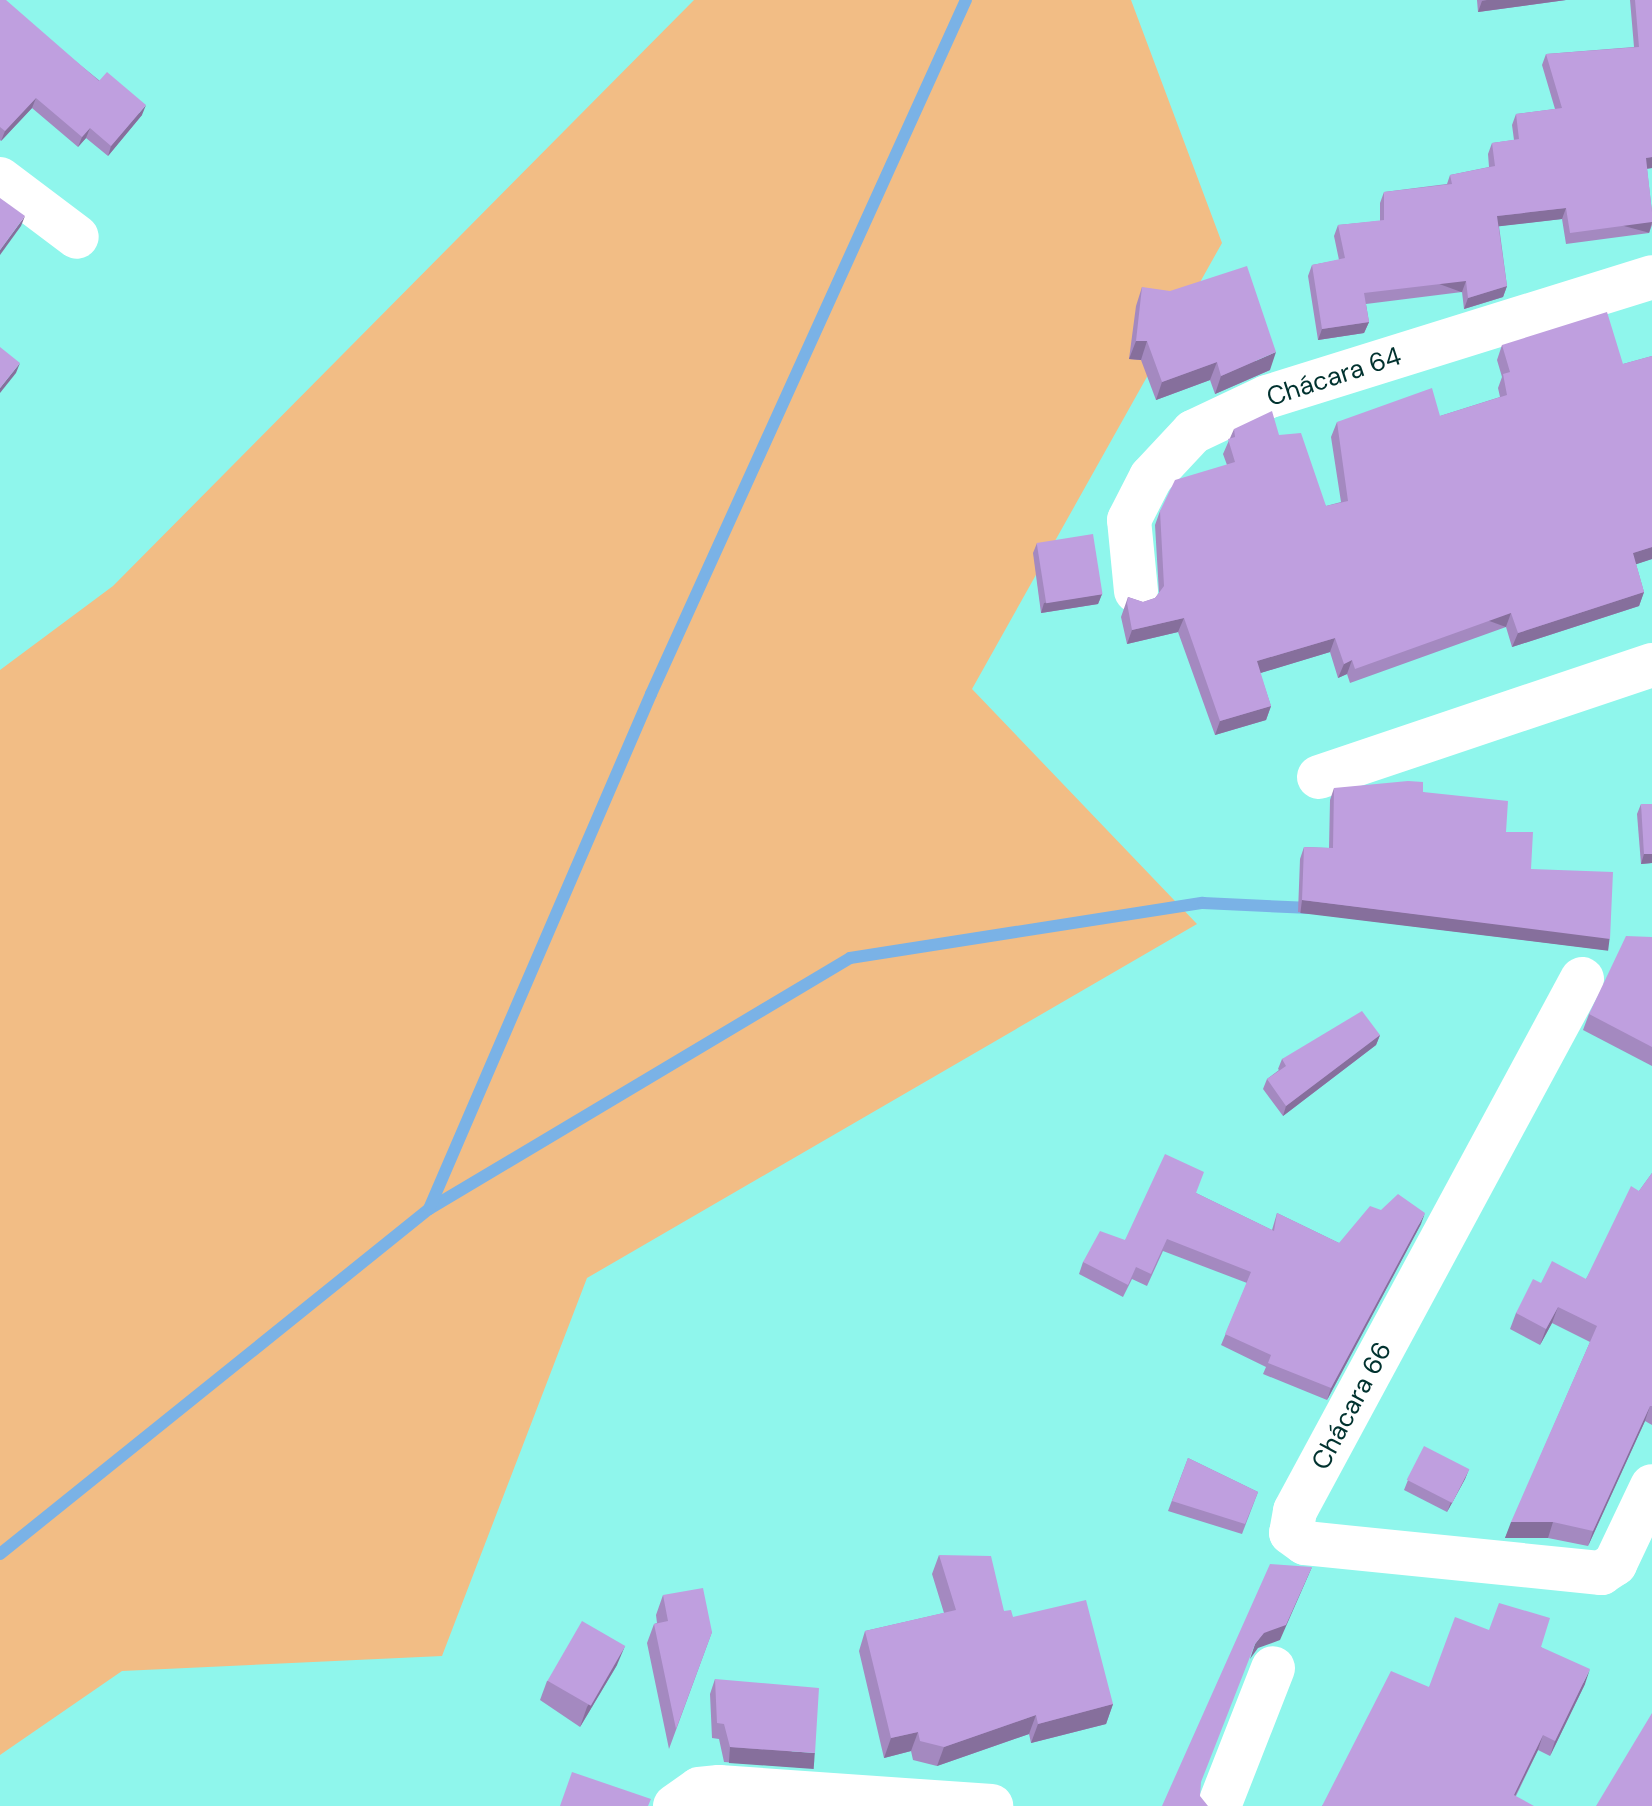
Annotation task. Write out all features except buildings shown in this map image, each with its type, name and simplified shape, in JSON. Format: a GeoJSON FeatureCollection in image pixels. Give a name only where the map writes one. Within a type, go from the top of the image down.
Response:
{"type":"FeatureCollection","features":[{"type":"Feature","properties":{"kind":"street"},"geometry":{"type":"LineString","coordinates":[[0,179],[77,237]]}},
{"type":"Feature","properties":{"kind":"street","name":"Chácara 64"},"geometry":{"type":"LineString","coordinates":[[1136,591],[1129,520],[1151,477],[1193,432],[1267,397],[1652,277]]}},
{"type":"Feature","properties":{"kind":"street"},"geometry":{"type":"LineString","coordinates":[[1319,777],[1652,665]]}},
{"type":"Feature","properties":{"kind":"street","name":"Chácara 66"},"geometry":{"type":"LineString","coordinates":[[1582,979],[1295,1511],[1291,1533],[1305,1543],[1591,1572],[1608,1569],[1652,1486]]}},
{"type":"Feature","properties":{"kind":"street"},"geometry":{"type":"LineString","coordinates":[[1219,1806],[1273,1668]]}},
{"type":"Feature","properties":{"kind":"street"},"geometry":{"type":"LineString","coordinates":[[675,1806],[699,1789],[719,1787],[991,1806]]}},
{"type":"Feature","properties":{"kind":"shaded area"},"geometry":{"type":"Polygon","coordinates":[[[694,0],[1131,0],[1222,243],[972,689],[1197,924],[587,1278],[442,1656],[122,1671],[0,1755],[0,670],[113,586],[694,0]]]}},
{"type":"Feature","properties":{"kind":"waterway"},"geometry":{"type":"LineString","coordinates":[[0,1554],[429,1209],[651,694],[966,0]]}},
{"type":"Feature","properties":{"kind":"waterway"},"geometry":{"type":"LineString","coordinates":[[429,1209],[850,958],[1203,903],[1311,908]]}}]}
